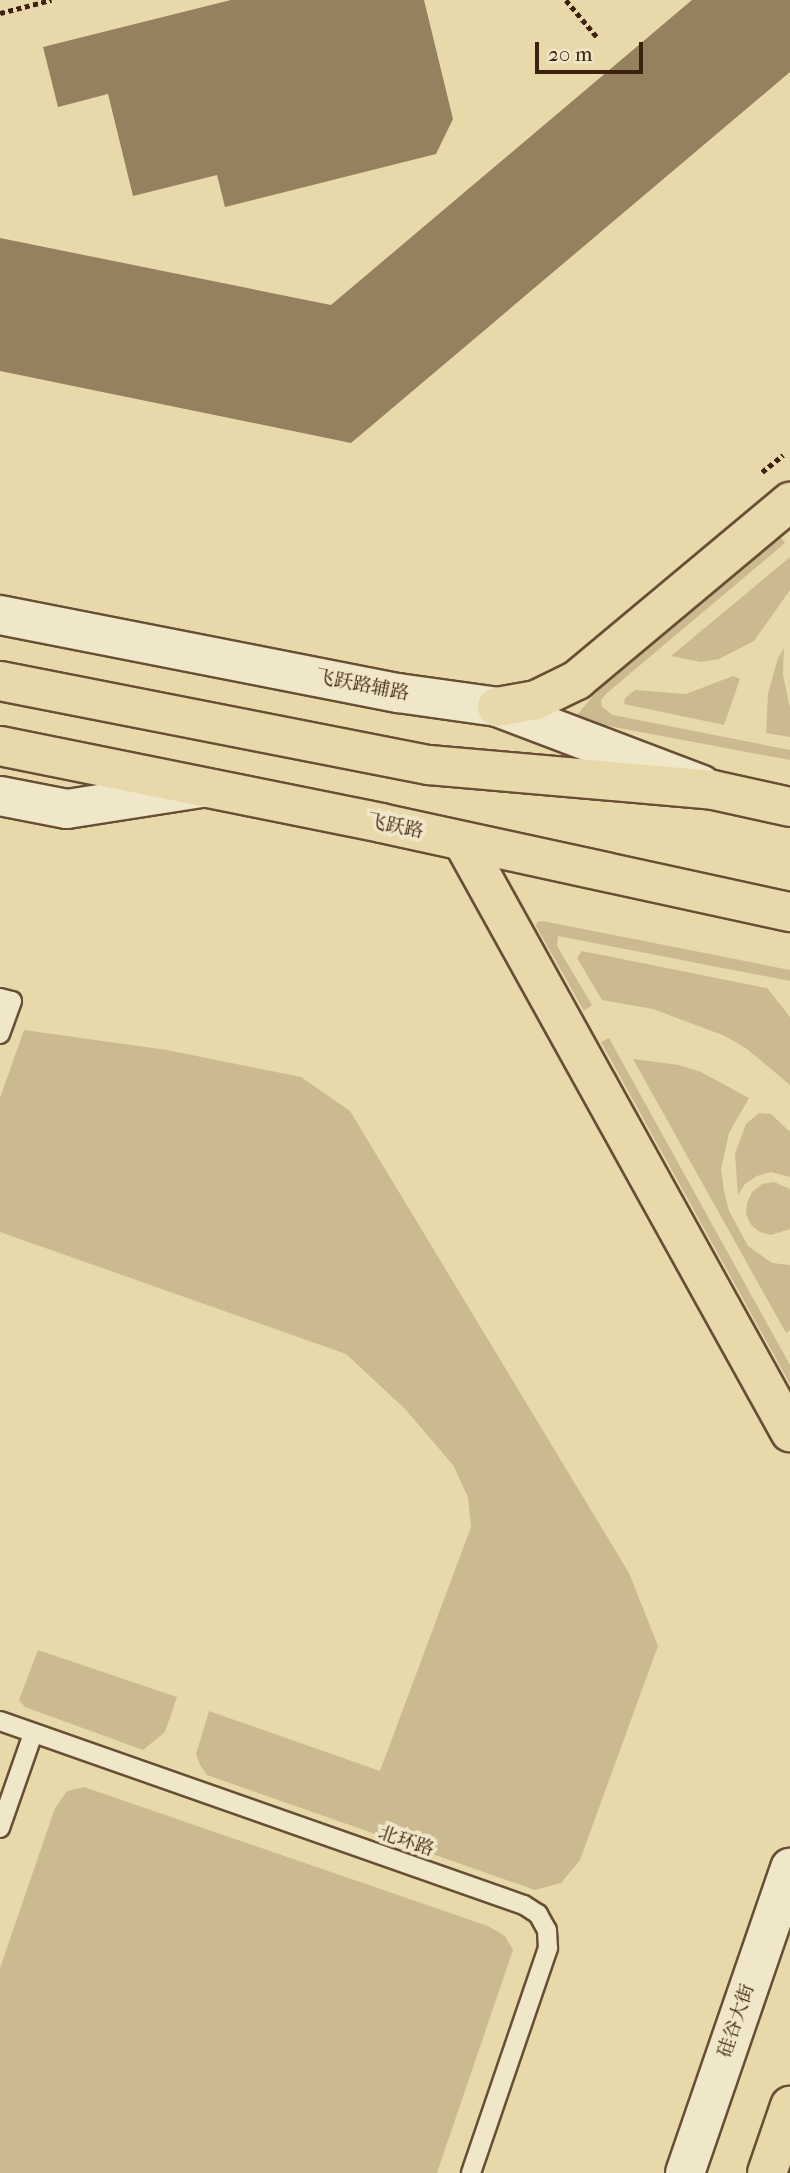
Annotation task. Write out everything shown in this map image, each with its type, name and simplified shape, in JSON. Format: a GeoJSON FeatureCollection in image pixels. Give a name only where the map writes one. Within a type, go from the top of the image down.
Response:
{"type":"FeatureCollection","features":[{"type":"Feature","properties":{"kind":"main road"},"geometry":{"type":"LineString","coordinates":[[497,707],[536,700],[577,680],[790,502]]}},
{"type":"Feature","properties":{"kind":"main road"},"geometry":{"type":"LineString","coordinates":[[0,681],[429,765],[713,790],[790,807]]}},
{"type":"Feature","properties":{"kind":"main road","name":"飞跃路"},"geometry":{"type":"LineString","coordinates":[[0,746],[790,912]]}},
{"type":"Feature","properties":{"kind":"main road"},"geometry":{"type":"LineString","coordinates":[[463,842],[790,1432]]}},
{"type":"Feature","properties":{"kind":"main road"},"geometry":{"type":"LineString","coordinates":[[767,2173],[790,2106]]}},
{"type":"Feature","properties":{"kind":"street","name":"飞跃路辅路"},"geometry":{"type":"LineString","coordinates":[[0,615],[398,693],[497,707],[713,790]]}},
{"type":"Feature","properties":{"kind":"street"},"geometry":{"type":"LineString","coordinates":[[0,796],[67,809],[204,788]]}},
{"type":"Feature","properties":{"kind":"street","name":"硅谷大街"},"geometry":{"type":"LineString","coordinates":[[685,2173],[790,1868]]}},
{"type":"Feature","properties":{"kind":"lane"},"geometry":{"type":"LineString","coordinates":[[0,998],[12,1001],[0,1034]]}},
{"type":"Feature","properties":{"kind":"lane","name":"北环路"},"geometry":{"type":"LineString","coordinates":[[0,1721],[524,1905],[538,1914],[547,1930],[548,1948],[471,2173]]}},
{"type":"Feature","properties":{"kind":"lane"},"geometry":{"type":"LineString","coordinates":[[0,1828],[33,1734]]}},
{"type":"Feature","properties":{"kind":"path"},"geometry":{"type":"LineString","coordinates":[[0,13],[51,0]]}},
{"type":"Feature","properties":{"kind":"path"},"geometry":{"type":"LineString","coordinates":[[566,0],[597,37]]}},
{"type":"Feature","properties":{"kind":"shaded area"},"geometry":{"type":"Polygon","coordinates":[[[780,536],[785,543],[601,700],[602,707],[613,715],[790,750],[790,760],[582,721],[576,716],[600,688],[780,536]]]}},
{"type":"Feature","properties":{"kind":"shaded area"},"geometry":{"type":"Polygon","coordinates":[[[790,557],[790,590],[754,641],[719,659],[701,662],[671,656],[790,557]]]}},
{"type":"Feature","properties":{"kind":"shaded area"},"geometry":{"type":"Polygon","coordinates":[[[784,648],[783,675],[790,708],[790,737],[766,733],[768,693],[778,658],[784,648]]]}},
{"type":"Feature","properties":{"kind":"shaded area"},"geometry":{"type":"Polygon","coordinates":[[[733,676],[740,679],[724,725],[624,704],[625,698],[635,690],[686,694],[733,676]]]}},
{"type":"Feature","properties":{"kind":"shaded area"},"geometry":{"type":"Polygon","coordinates":[[[543,921],[790,970],[790,981],[558,936],[557,946],[592,1005],[584,1011],[536,926],[537,922],[543,921]]]}},
{"type":"Feature","properties":{"kind":"shaded area"},"geometry":{"type":"Polygon","coordinates":[[[582,951],[767,988],[790,1017],[790,1085],[747,1049],[725,1036],[653,1009],[602,1000],[577,958],[582,951]]]}},
{"type":"Feature","properties":{"kind":"shaded area"},"geometry":{"type":"Polygon","coordinates":[[[24,1030],[167,1050],[301,1077],[350,1111],[629,1573],[658,1646],[580,1860],[561,1883],[535,1890],[207,1775],[200,1765],[196,1754],[209,1711],[380,1771],[471,1527],[468,1497],[453,1465],[405,1409],[346,1354],[0,1232],[0,1098],[24,1030]]]}},
{"type":"Feature","properties":{"kind":"shaded area"},"geometry":{"type":"Polygon","coordinates":[[[609,1038],[790,1365],[790,1384],[601,1042],[609,1038]]]}},
{"type":"Feature","properties":{"kind":"shaded area"},"geometry":{"type":"Polygon","coordinates":[[[633,1059],[679,1065],[701,1072],[749,1098],[729,1133],[721,1169],[724,1191],[729,1211],[748,1246],[772,1263],[790,1265],[790,1330],[786,1333],[633,1059]]]}},
{"type":"Feature","properties":{"kind":"shaded area"},"geometry":{"type":"Polygon","coordinates":[[[759,1113],[771,1114],[790,1132],[790,1177],[771,1172],[757,1176],[745,1184],[738,1195],[735,1154],[746,1124],[759,1113]]]}},
{"type":"Feature","properties":{"kind":"shaded area"},"geometry":{"type":"Polygon","coordinates":[[[774,1182],[790,1189],[790,1229],[771,1235],[760,1232],[751,1225],[746,1214],[752,1192],[762,1184],[774,1182]]]}},
{"type":"Feature","properties":{"kind":"shaded area"},"geometry":{"type":"Polygon","coordinates":[[[38,1650],[177,1697],[165,1732],[143,1750],[25,1707],[19,1700],[38,1650]]]}},
{"type":"Feature","properties":{"kind":"shaded area"},"geometry":{"type":"Polygon","coordinates":[[[84,1787],[488,1926],[505,1936],[513,1950],[437,2173],[0,2173],[0,1968],[55,1808],[67,1791],[84,1787]]]}},
{"type":"Feature","properties":{"kind":"building"},"geometry":{"type":"Polygon","coordinates":[[[231,0],[424,0],[453,119],[436,154],[225,207],[217,175],[133,196],[108,94],[58,107],[43,47],[231,0]]]}},
{"type":"Feature","properties":{"kind":"building"},"geometry":{"type":"Polygon","coordinates":[[[692,0],[790,0],[790,72],[351,443],[0,371],[0,238],[331,305],[692,0]]]}}]}
